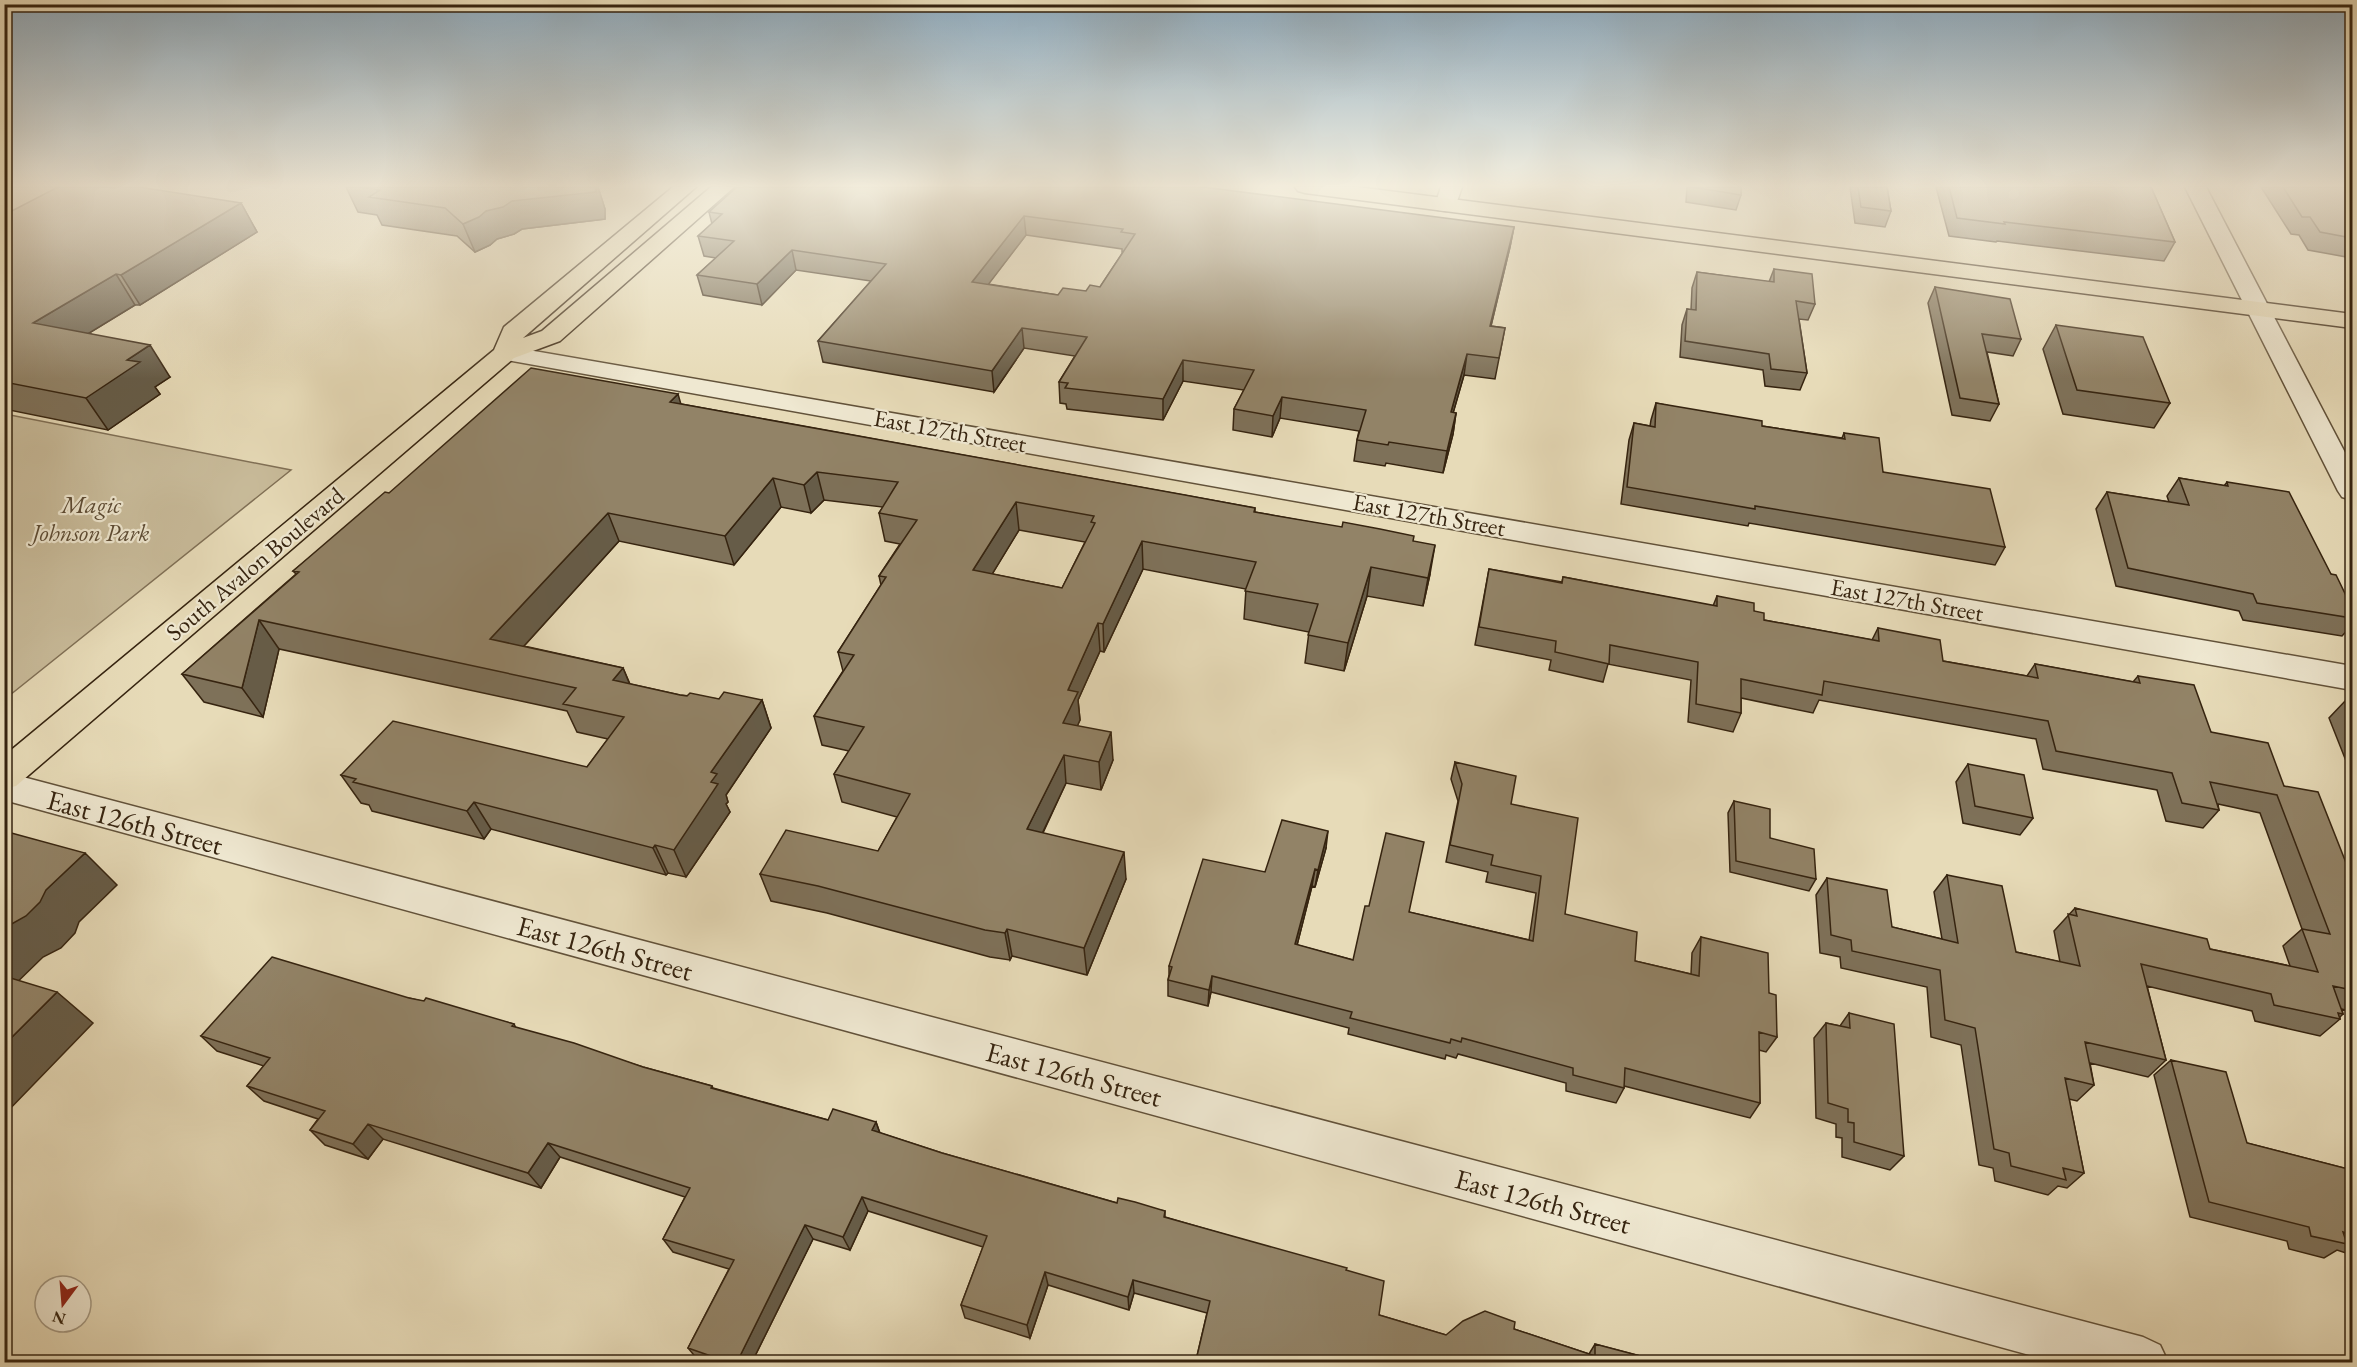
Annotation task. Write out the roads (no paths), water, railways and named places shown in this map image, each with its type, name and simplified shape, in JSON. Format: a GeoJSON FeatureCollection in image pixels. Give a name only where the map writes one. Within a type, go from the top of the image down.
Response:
{"type":"FeatureCollection","features":[{"type":"Feature","properties":{"kind":"main road","name":"South Avalon Boulevard"},"geometry":{"type":"LineString","coordinates":[[505,353],[513,332],[610,251]]}},
{"type":"Feature","properties":{"kind":"main road","name":"South Avalon Boulevard"},"geometry":{"type":"LineString","coordinates":[[4,776],[505,353],[551,336],[650,251]]}},
{"type":"Feature","properties":{"kind":"main road"},"geometry":{"type":"LineString","coordinates":[[1841,251],[2352,321]]}},
{"type":"Feature","properties":{"kind":"street"},"geometry":{"type":"LineString","coordinates":[[2228,251],[2352,490]]}},
{"type":"Feature","properties":{"kind":"street","name":"East 127th Street"},"geometry":{"type":"LineString","coordinates":[[505,353],[2352,678]]}},
{"type":"Feature","properties":{"kind":"street","name":"East 126th Street"},"geometry":{"type":"LineString","coordinates":[[4,786],[2143,1362]]}},
{"type":"Feature","properties":{"kind":"park label","name":"Magic Johnson Park"},"geometry":{"type":"Point","coordinates":[91,519]}}]}
